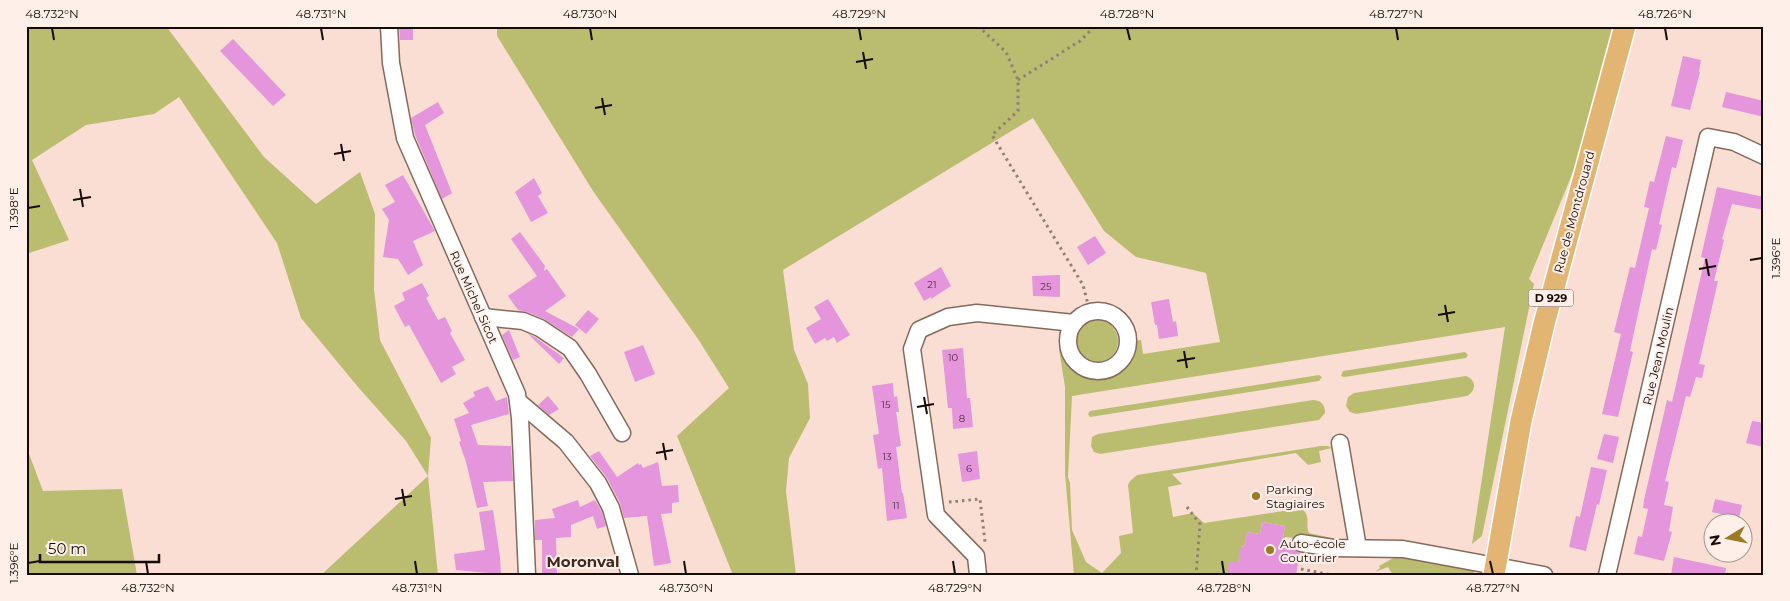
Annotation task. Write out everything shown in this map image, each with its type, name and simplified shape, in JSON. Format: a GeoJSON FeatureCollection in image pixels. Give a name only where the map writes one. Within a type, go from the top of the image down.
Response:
{"type":"FeatureCollection","features":[{"type":"Feature","properties":{"kind":"main road","name":"Rue de Montdrouard"},"geometry":{"type":"LineString","coordinates":[[1495,570],[1521,420],[1539,344],[1625,26]]}},
{"type":"Feature","properties":{"kind":"street","name":"Rue Michel Sicot"},"geometry":{"type":"LineString","coordinates":[[389,26],[391,63],[405,138],[516,391],[519,402],[527,575]]}},
{"type":"Feature","properties":{"kind":"street","name":"Rue Jean Moulin"},"geometry":{"type":"LineString","coordinates":[[1607,575],[1708,137],[1734,142],[1764,156]]}},
{"type":"Feature","properties":{"kind":"street"},"geometry":{"type":"LineString","coordinates":[[1101,311],[1111,314],[1125,328],[1128,338],[1128,348],[1123,358],[1116,366],[1107,370],[1096,371],[1086,369],[1071,355],[1068,345],[1069,334],[1074,323],[1084,314],[1090,312],[1101,311]]}},
{"type":"Feature","properties":{"kind":"street"},"geometry":{"type":"LineString","coordinates":[[978,575],[976,556],[936,515],[912,349],[919,330],[948,318],[977,313],[1074,323]]}},
{"type":"Feature","properties":{"kind":"street"},"geometry":{"type":"LineString","coordinates":[[483,317],[522,321],[540,328],[570,348],[588,374],[622,433]]}},
{"type":"Feature","properties":{"kind":"street"},"geometry":{"type":"LineString","coordinates":[[519,402],[566,442],[598,482],[611,508],[630,575]]}},
{"type":"Feature","properties":{"kind":"street"},"geometry":{"type":"LineString","coordinates":[[1340,444],[1358,548]]}},
{"type":"Feature","properties":{"kind":"street"},"geometry":{"type":"LineString","coordinates":[[1300,542],[1333,548],[1403,549],[1495,570],[1544,575]]}},
{"type":"Feature","properties":{"kind":"path"},"geometry":{"type":"LineString","coordinates":[[978,26],[1006,52],[1018,80],[1018,111],[992,134],[1083,285],[1090,312]]}},
{"type":"Feature","properties":{"kind":"path"},"geometry":{"type":"LineString","coordinates":[[1018,80],[1080,41],[1095,26]]}},
{"type":"Feature","properties":{"kind":"path"},"geometry":{"type":"LineString","coordinates":[[944,503],[980,499],[986,546]]}},
{"type":"Feature","properties":{"kind":"path"},"geometry":{"type":"LineString","coordinates":[[1187,507],[1200,524],[1196,575]]}},
{"type":"Feature","properties":{"kind":"path"},"geometry":{"type":"LineString","coordinates":[[1301,569],[1332,575]]}},
{"type":"Feature","properties":{"kind":"green space"},"geometry":{"type":"Polygon","coordinates":[[[36,26],[166,26],[264,157],[316,204],[360,172],[375,214],[374,289],[380,340],[431,438],[428,476],[406,441],[301,318],[277,243],[179,97],[154,114],[86,125],[32,160],[69,240],[26,254],[26,31],[36,26]]]}},
{"type":"Feature","properties":{"kind":"green space"},"geometry":{"type":"Polygon","coordinates":[[[497,26],[1633,26],[1529,279],[1534,284],[1482,536],[1472,544],[1505,327],[1072,396],[1068,477],[1070,483],[1072,530],[1086,562],[1102,573],[1121,553],[1119,536],[1133,533],[1128,485],[1137,475],[1321,446],[1332,448],[1319,451],[1321,462],[1308,465],[1296,453],[1172,474],[1182,484],[1168,487],[1173,517],[1193,513],[1204,523],[1303,510],[1307,515],[1309,533],[1336,539],[1337,543],[1283,537],[1285,526],[1262,522],[1260,534],[1247,532],[1238,563],[1227,575],[1074,575],[1065,474],[1065,387],[1059,349],[1063,348],[1071,363],[1080,373],[1090,377],[1104,377],[1117,372],[1128,363],[1131,357],[1132,341],[1141,340],[1143,354],[1220,342],[1206,273],[1136,257],[1104,231],[1033,118],[783,270],[794,350],[808,384],[810,418],[789,458],[786,491],[796,575],[733,575],[677,436],[729,388],[698,339],[593,191],[497,36],[497,26]]]}},
{"type":"Feature","properties":{"kind":"green space"},"geometry":{"type":"Polygon","coordinates":[[[1093,320],[1101,320],[1112,326],[1118,341],[1112,356],[1101,362],[1093,362],[1082,356],[1076,345],[1076,337],[1082,326],[1093,320]]]}},
{"type":"Feature","properties":{"kind":"green space"},"geometry":{"type":"Polygon","coordinates":[[[1465,352],[1468,355],[1466,358],[1341,376],[1343,371],[1465,352]]]}},
{"type":"Feature","properties":{"kind":"green space"},"geometry":{"type":"Polygon","coordinates":[[[1319,375],[1322,377],[1319,381],[1090,417],[1088,414],[1090,411],[1319,375]]]}},
{"type":"Feature","properties":{"kind":"green space"},"geometry":{"type":"Polygon","coordinates":[[[1466,376],[1472,380],[1474,385],[1474,388],[1467,396],[1356,414],[1350,412],[1346,406],[1348,397],[1354,393],[1466,376]]]}},
{"type":"Feature","properties":{"kind":"green space"},"geometry":{"type":"Polygon","coordinates":[[[1313,400],[1320,402],[1324,408],[1325,413],[1319,420],[1100,454],[1094,452],[1091,446],[1092,437],[1098,434],[1313,400]]]}},
{"type":"Feature","properties":{"kind":"green space"},"geometry":{"type":"Polygon","coordinates":[[[26,446],[43,491],[122,489],[137,575],[26,575],[26,446]]]}},
{"type":"Feature","properties":{"kind":"green space"},"geometry":{"type":"Polygon","coordinates":[[[428,476],[438,575],[321,575],[428,476]]]}},
{"type":"Feature","properties":{"kind":"green space"},"geometry":{"type":"Polygon","coordinates":[[[1404,555],[1472,569],[1476,575],[1393,575],[1388,567],[1375,572],[1380,568],[1379,566],[1395,557],[1404,555]]]}},
{"type":"Feature","properties":{"kind":"building"},"geometry":{"type":"Polygon","coordinates":[[[399,26],[413,26],[413,40],[400,40],[399,26]]]}},
{"type":"Feature","properties":{"kind":"building"},"geometry":{"type":"Polygon","coordinates":[[[233,39],[286,95],[273,106],[220,51],[233,39]]]}},
{"type":"Feature","properties":{"kind":"building"},"geometry":{"type":"Polygon","coordinates":[[[1683,56],[1701,60],[1700,72],[1690,110],[1671,106],[1683,56]]]}},
{"type":"Feature","properties":{"kind":"building"},"geometry":{"type":"Polygon","coordinates":[[[1726,92],[1764,101],[1764,117],[1722,107],[1726,92]]]}},
{"type":"Feature","properties":{"kind":"building"},"geometry":{"type":"Polygon","coordinates":[[[438,102],[444,113],[425,125],[452,193],[442,199],[415,135],[411,118],[438,102]]]}},
{"type":"Feature","properties":{"kind":"building"},"geometry":{"type":"Polygon","coordinates":[[[1666,136],[1683,140],[1676,168],[1672,167],[1659,224],[1662,225],[1656,250],[1652,249],[1630,351],[1633,352],[1618,417],[1602,414],[1621,334],[1614,332],[1630,267],[1635,268],[1649,208],[1644,207],[1650,181],[1654,182],[1666,136]]]}},
{"type":"Feature","properties":{"kind":"building"},"geometry":{"type":"Polygon","coordinates":[[[403,175],[435,231],[413,241],[423,265],[408,275],[398,259],[383,257],[389,220],[382,209],[395,202],[385,185],[403,175]]]}},
{"type":"Feature","properties":{"kind":"building"},"geometry":{"type":"Polygon","coordinates":[[[534,178],[542,193],[538,196],[548,213],[531,222],[515,192],[534,178]]]}},
{"type":"Feature","properties":{"kind":"building"},"geometry":{"type":"Polygon","coordinates":[[[1717,187],[1764,197],[1764,210],[1732,204],[1722,239],[1724,240],[1714,281],[1718,281],[1699,364],[1705,365],[1702,378],[1696,377],[1690,397],[1686,396],[1665,481],[1669,482],[1664,505],[1673,507],[1669,531],[1672,532],[1664,561],[1634,554],[1638,536],[1642,537],[1648,509],[1643,508],[1644,500],[1667,400],[1672,402],[1705,258],[1701,257],[1717,187]]]}},
{"type":"Feature","properties":{"kind":"building"},"geometry":{"type":"Polygon","coordinates":[[[520,232],[545,266],[544,271],[547,269],[566,296],[545,311],[579,329],[572,337],[544,319],[518,310],[508,296],[537,276],[511,239],[520,232]]]}},
{"type":"Feature","properties":{"kind":"building"},"geometry":{"type":"Polygon","coordinates":[[[1095,236],[1106,253],[1088,265],[1077,247],[1095,236]]]}},
{"type":"Feature","properties":{"kind":"building"},"geometry":{"type":"Polygon","coordinates":[[[941,267],[951,286],[931,299],[931,297],[924,301],[914,283],[941,267]]]}},
{"type":"Feature","properties":{"kind":"building"},"geometry":{"type":"Polygon","coordinates":[[[1060,275],[1060,297],[1033,296],[1032,276],[1060,275]]]}},
{"type":"Feature","properties":{"kind":"building"},"geometry":{"type":"Polygon","coordinates":[[[422,283],[429,296],[426,298],[438,320],[445,317],[452,331],[450,333],[465,360],[452,367],[456,374],[441,383],[409,325],[405,327],[394,306],[405,300],[402,293],[422,283]]]}},
{"type":"Feature","properties":{"kind":"building"},"geometry":{"type":"Polygon","coordinates":[[[828,299],[850,335],[837,343],[834,337],[827,341],[825,338],[815,344],[806,328],[821,319],[814,307],[828,299]]]}},
{"type":"Feature","properties":{"kind":"building"},"geometry":{"type":"Polygon","coordinates":[[[1169,299],[1173,322],[1176,321],[1178,336],[1159,339],[1151,302],[1169,299]]]}},
{"type":"Feature","properties":{"kind":"building"},"geometry":{"type":"Polygon","coordinates":[[[588,310],[599,319],[586,334],[575,325],[588,310]]]}},
{"type":"Feature","properties":{"kind":"building"},"geometry":{"type":"Polygon","coordinates":[[[509,330],[520,357],[513,360],[502,335],[509,330]]]}},
{"type":"Feature","properties":{"kind":"building"},"geometry":{"type":"Polygon","coordinates":[[[528,334],[535,337],[564,358],[559,364],[528,334]]]}},
{"type":"Feature","properties":{"kind":"building"},"geometry":{"type":"Polygon","coordinates":[[[643,345],[655,374],[635,382],[624,352],[643,345]]]}},
{"type":"Feature","properties":{"kind":"building"},"geometry":{"type":"Polygon","coordinates":[[[963,348],[967,398],[970,398],[973,427],[953,429],[952,408],[948,408],[942,350],[963,348]]]}},
{"type":"Feature","properties":{"kind":"building"},"geometry":{"type":"Polygon","coordinates":[[[893,383],[894,397],[897,396],[899,412],[896,412],[901,446],[896,447],[907,518],[887,521],[882,468],[878,469],[873,435],[879,434],[872,386],[893,383]]]}},
{"type":"Feature","properties":{"kind":"building"},"geometry":{"type":"Polygon","coordinates":[[[488,386],[496,401],[507,397],[509,414],[471,425],[478,445],[511,446],[513,481],[483,482],[488,506],[477,508],[454,419],[469,413],[463,403],[475,396],[473,392],[488,386]]]}},
{"type":"Feature","properties":{"kind":"building"},"geometry":{"type":"Polygon","coordinates":[[[548,396],[559,409],[549,415],[538,405],[548,396]]]}},
{"type":"Feature","properties":{"kind":"building"},"geometry":{"type":"Polygon","coordinates":[[[1752,421],[1764,423],[1764,447],[1746,443],[1752,421]]]}},
{"type":"Feature","properties":{"kind":"building"},"geometry":{"type":"Polygon","coordinates":[[[1604,434],[1619,437],[1613,463],[1597,459],[1604,434]]]}},
{"type":"Feature","properties":{"kind":"building"},"geometry":{"type":"Polygon","coordinates":[[[599,451],[617,477],[638,463],[643,468],[658,462],[662,486],[678,485],[679,502],[672,503],[672,513],[661,514],[671,563],[654,566],[647,516],[624,518],[620,503],[607,478],[590,456],[599,451]]]}},
{"type":"Feature","properties":{"kind":"building"},"geometry":{"type":"Polygon","coordinates":[[[977,451],[980,479],[962,482],[958,454],[977,451]]]}},
{"type":"Feature","properties":{"kind":"building"},"geometry":{"type":"Polygon","coordinates":[[[1591,467],[1607,470],[1586,551],[1569,547],[1576,516],[1580,517],[1591,467]]]}},
{"type":"Feature","properties":{"kind":"building"},"geometry":{"type":"Polygon","coordinates":[[[1715,499],[1742,505],[1740,514],[1712,512],[1715,499]]]}},
{"type":"Feature","properties":{"kind":"building"},"geometry":{"type":"Polygon","coordinates":[[[578,500],[580,507],[595,500],[602,512],[606,526],[597,529],[593,516],[571,525],[571,537],[556,538],[557,575],[542,575],[542,540],[535,540],[535,520],[555,518],[552,509],[578,500]]]}},
{"type":"Feature","properties":{"kind":"building"},"geometry":{"type":"Polygon","coordinates":[[[493,510],[501,575],[456,570],[454,554],[485,550],[479,512],[493,510]]]}},
{"type":"Feature","properties":{"kind":"building","name":"Auto-école Couturier"},"geometry":{"type":"Polygon","coordinates":[[[1262,522],[1285,526],[1284,542],[1291,543],[1294,550],[1300,553],[1296,575],[1227,575],[1229,561],[1238,563],[1241,546],[1244,547],[1247,532],[1260,534],[1262,522]]]}},
{"type":"Feature","properties":{"kind":"building"},"geometry":{"type":"Polygon","coordinates":[[[1674,557],[1726,568],[1725,575],[1671,575],[1674,557]]]}},
{"type":"Feature","properties":{"kind":"place","name":"Parking Stagiaires"},"geometry":{"type":"Point","coordinates":[1256,496]}},
{"type":"Feature","properties":{"kind":"place","name":"Auto-école Couturier"},"geometry":{"type":"Point","coordinates":[1270,550]}},
{"type":"Feature","properties":{"kind":"district","name":"Moronval"},"geometry":{"type":"Point","coordinates":[583,561]}}]}
